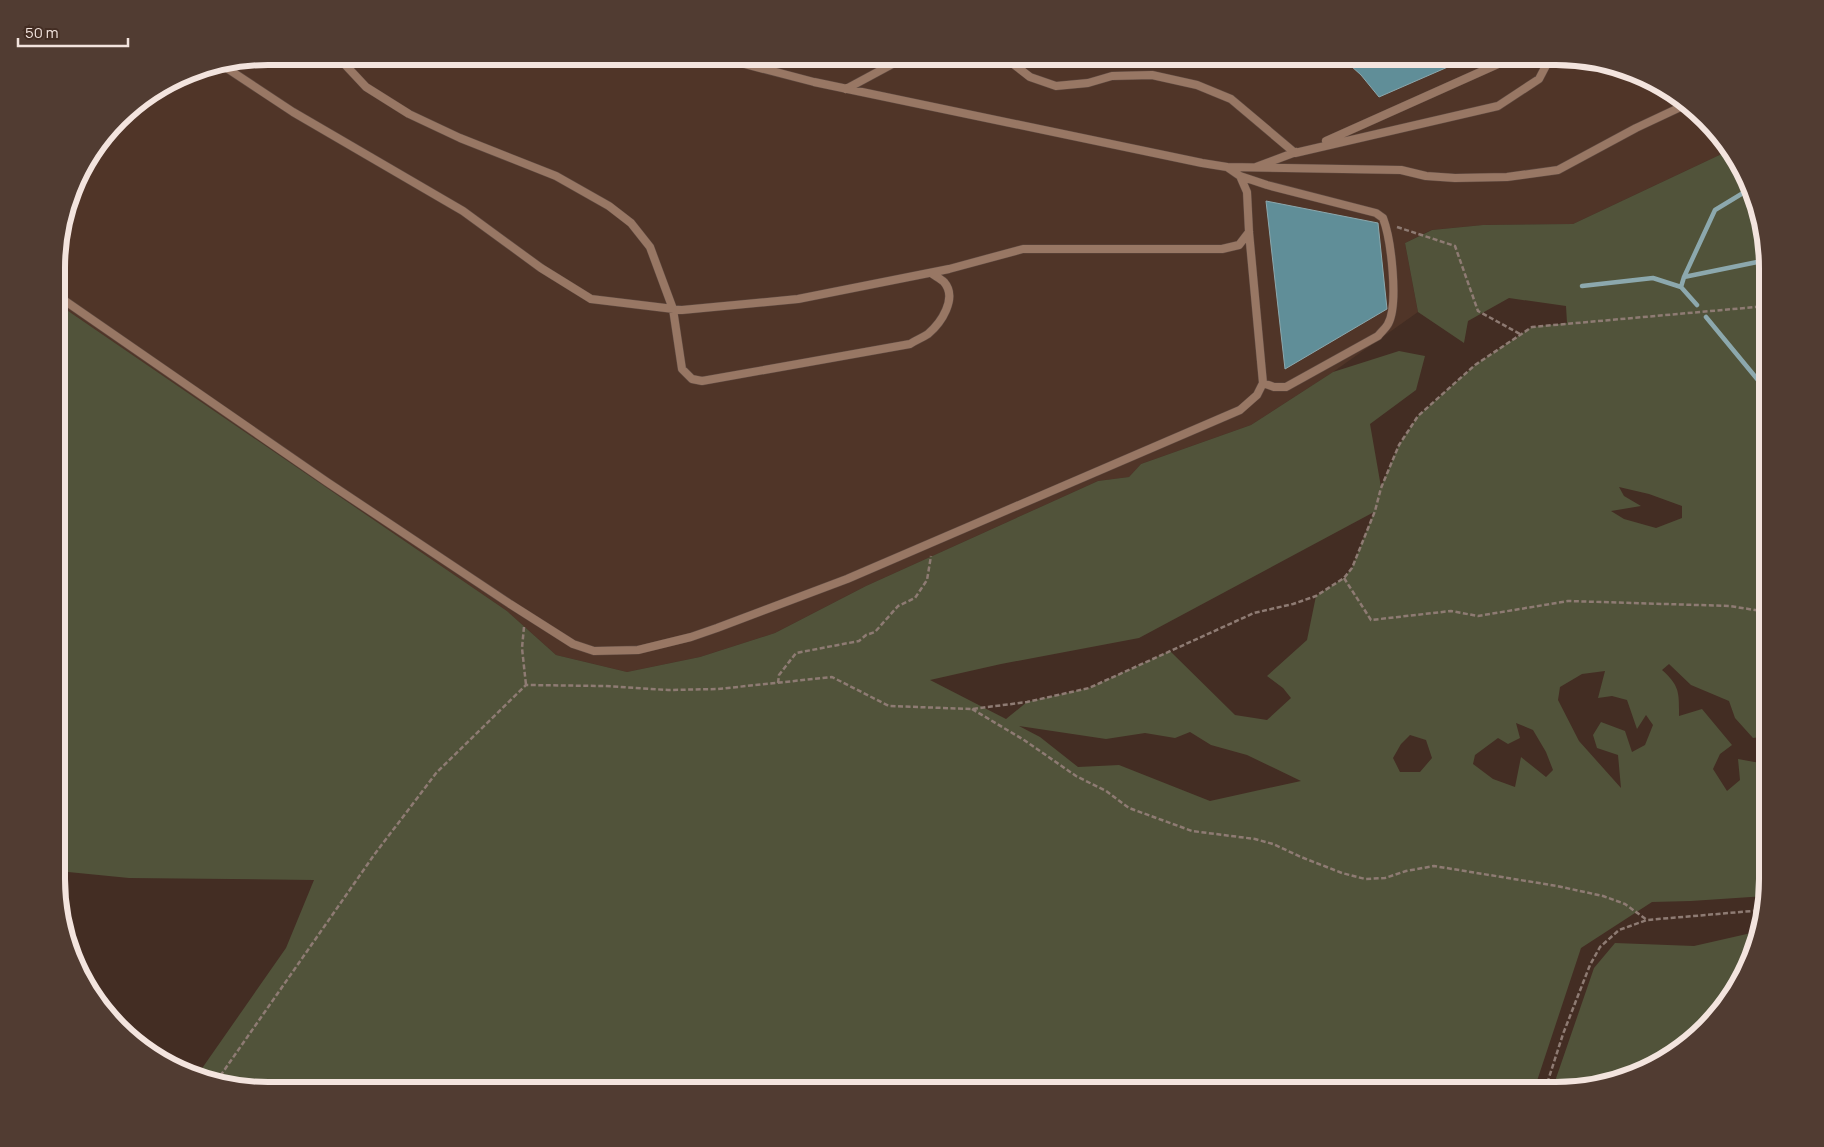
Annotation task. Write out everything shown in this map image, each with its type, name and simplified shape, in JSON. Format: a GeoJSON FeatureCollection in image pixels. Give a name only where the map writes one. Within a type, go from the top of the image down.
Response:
{"type":"FeatureCollection","features":[{"type":"Feature","properties":{"kind":"lane"},"geometry":{"type":"LineString","coordinates":[[345,65],[366,88],[409,114],[460,138],[556,176],[609,206],[632,223],[650,247],[673,309],[682,369],[692,379],[702,381],[910,344],[927,334],[938,323],[946,310],[950,297],[945,283],[931,273]]}},
{"type":"Feature","properties":{"kind":"lane"},"geometry":{"type":"LineString","coordinates":[[749,65],[846,89],[1202,164],[1251,168],[1401,170],[1426,176],[1455,178],[1507,177],[1558,170],[1636,128],[1680,107]]}},
{"type":"Feature","properties":{"kind":"lane"},"geometry":{"type":"LineString","coordinates":[[846,89],[891,65]]}},
{"type":"Feature","properties":{"kind":"lane"},"geometry":{"type":"LineString","coordinates":[[1015,65],[1030,77],[1056,86],[1088,83],[1112,76],[1152,75],[1197,85],[1231,100],[1295,152]]}},
{"type":"Feature","properties":{"kind":"lane"},"geometry":{"type":"LineString","coordinates":[[1251,168],[1334,138],[1496,65]]}},
{"type":"Feature","properties":{"kind":"lane"},"geometry":{"type":"LineString","coordinates":[[1295,152],[1498,106],[1539,79],[1546,65]]}},
{"type":"Feature","properties":{"kind":"lane"},"geometry":{"type":"LineString","coordinates":[[227,69],[293,112],[463,210],[541,268],[591,299],[682,310],[798,299],[931,273],[1024,249],[1222,249],[1239,246],[1249,232]]}},
{"type":"Feature","properties":{"kind":"lane"},"geometry":{"type":"LineString","coordinates":[[1228,167],[1240,176],[1267,186],[1376,213],[1383,218],[1385,223],[1394,288],[1393,310],[1388,324],[1378,336],[1286,387],[1274,387],[1263,384]]}},
{"type":"Feature","properties":{"kind":"lane"},"geometry":{"type":"LineString","coordinates":[[65,301],[327,482],[573,644],[594,651],[638,650],[700,634],[847,579],[1240,410],[1257,395],[1263,384],[1247,192],[1240,176]]}},
{"type":"Feature","properties":{"kind":"path"},"geometry":{"type":"LineString","coordinates":[[1385,223],[1456,246],[1478,311],[1520,334]]}},
{"type":"Feature","properties":{"kind":"path"},"geometry":{"type":"LineString","coordinates":[[220,1076],[374,855],[437,772],[526,685],[604,686],[668,690],[718,689],[832,677],[889,706],[972,709],[1027,702],[1089,688],[1254,613],[1293,604],[1316,596],[1344,578],[1352,568],[1399,445],[1418,416],[1475,365],[1532,327],[1759,307]]}},
{"type":"Feature","properties":{"kind":"path"},"geometry":{"type":"LineString","coordinates":[[778,683],[779,675],[796,653],[859,641],[866,635],[875,632],[898,606],[915,598],[927,580],[933,542]]}},
{"type":"Feature","properties":{"kind":"path"},"geometry":{"type":"LineString","coordinates":[[1344,578],[1371,620],[1451,611],[1478,616],[1568,601],[1730,606],[1759,611]]}},
{"type":"Feature","properties":{"kind":"path"},"geometry":{"type":"LineString","coordinates":[[526,614],[522,648],[526,685]]}},
{"type":"Feature","properties":{"kind":"path"},"geometry":{"type":"LineString","coordinates":[[972,709],[1024,740],[1076,776],[1106,791],[1129,808],[1192,830],[1254,839],[1273,844],[1333,870],[1365,879],[1385,878],[1406,871],[1434,866],[1557,886],[1603,896],[1625,904],[1647,920]]}},
{"type":"Feature","properties":{"kind":"path"},"geometry":{"type":"LineString","coordinates":[[1548,1082],[1590,965],[1600,947],[1619,930],[1647,920],[1756,911]]}},
{"type":"Feature","properties":{"kind":"shaded area"},"geometry":{"type":"Polygon","coordinates":[[[255,65],[1569,65],[1608,72],[1633,80],[1657,92],[1690,115],[1709,134],[1723,153],[1573,224],[1483,225],[1431,230],[1405,243],[1418,312],[1333,372],[1251,425],[1141,464],[1129,477],[1098,481],[866,586],[775,633],[700,657],[627,672],[556,655],[507,611],[65,309],[65,255],[72,216],[80,191],[99,155],[115,134],[134,115],[155,99],[191,80],[216,72],[255,65]]]}},
{"type":"Feature","properties":{"kind":"green space"},"geometry":{"type":"Polygon","coordinates":[[[1723,153],[1744,191],[1752,216],[1759,255],[1759,737],[1753,738],[1735,718],[1729,701],[1691,685],[1669,664],[1662,670],[1677,690],[1679,716],[1702,709],[1732,745],[1720,754],[1713,769],[1727,791],[1740,780],[1738,759],[1759,763],[1758,897],[1652,902],[1581,948],[1537,1082],[255,1082],[229,1078],[201,1070],[286,948],[314,880],[129,878],[65,872],[65,309],[507,611],[556,655],[627,672],[700,657],[775,633],[866,586],[1098,481],[1129,477],[1141,464],[1251,425],[1333,372],[1399,351],[1425,356],[1416,390],[1370,424],[1381,487],[1399,445],[1418,416],[1475,365],[1532,327],[1567,323],[1566,306],[1509,298],[1468,321],[1464,343],[1418,312],[1405,243],[1432,230],[1483,225],[1573,224],[1723,153]],[[1619,487],[1624,496],[1641,506],[1611,511],[1624,519],[1656,528],[1682,518],[1682,506],[1649,494],[1619,487]],[[1374,512],[1139,638],[1001,664],[930,680],[1006,719],[1027,702],[1089,688],[1170,651],[1235,715],[1267,720],[1291,698],[1283,688],[1267,676],[1307,640],[1316,596],[1344,578],[1352,568],[1374,512]],[[1605,671],[1582,674],[1560,687],[1558,700],[1579,741],[1621,788],[1618,755],[1597,748],[1593,735],[1601,722],[1625,731],[1632,752],[1645,745],[1653,725],[1646,715],[1637,729],[1627,700],[1612,696],[1598,698],[1605,671]],[[1516,723],[1520,738],[1508,744],[1498,738],[1475,755],[1473,764],[1493,779],[1515,787],[1521,757],[1546,777],[1553,770],[1546,752],[1533,730],[1516,723]],[[1019,726],[1040,737],[1078,767],[1119,765],[1210,801],[1301,781],[1247,755],[1211,745],[1190,732],[1175,738],[1145,733],[1106,739],[1019,726]],[[1410,735],[1401,744],[1393,758],[1400,772],[1420,772],[1432,758],[1426,740],[1410,735]]]}},
{"type":"Feature","properties":{"kind":"green space"},"geometry":{"type":"Polygon","coordinates":[[[1751,933],[1744,956],[1725,992],[1709,1013],[1690,1032],[1669,1048],[1633,1067],[1608,1075],[1569,1082],[1555,1082],[1594,968],[1615,943],[1694,946],[1751,933]]]}},
{"type":"Feature","properties":{"kind":"water"},"geometry":{"type":"Polygon","coordinates":[[[1350,65],[1452,65],[1379,97],[1350,65]]]}},
{"type":"Feature","properties":{"kind":"water"},"geometry":{"type":"Polygon","coordinates":[[[1266,201],[1378,223],[1387,309],[1285,369],[1266,201]]]}},
{"type":"Feature","properties":{"kind":"waterway"},"geometry":{"type":"LineString","coordinates":[[1684,277],[1715,210],[1744,192]]}},
{"type":"Feature","properties":{"kind":"waterway"},"geometry":{"type":"LineString","coordinates":[[1582,286],[1653,278],[1681,287],[1684,277],[1759,262]]}},
{"type":"Feature","properties":{"kind":"waterway"},"geometry":{"type":"LineString","coordinates":[[1681,287],[1697,305]]}},
{"type":"Feature","properties":{"kind":"waterway"},"geometry":{"type":"LineString","coordinates":[[1706,317],[1759,381]]}}]}
